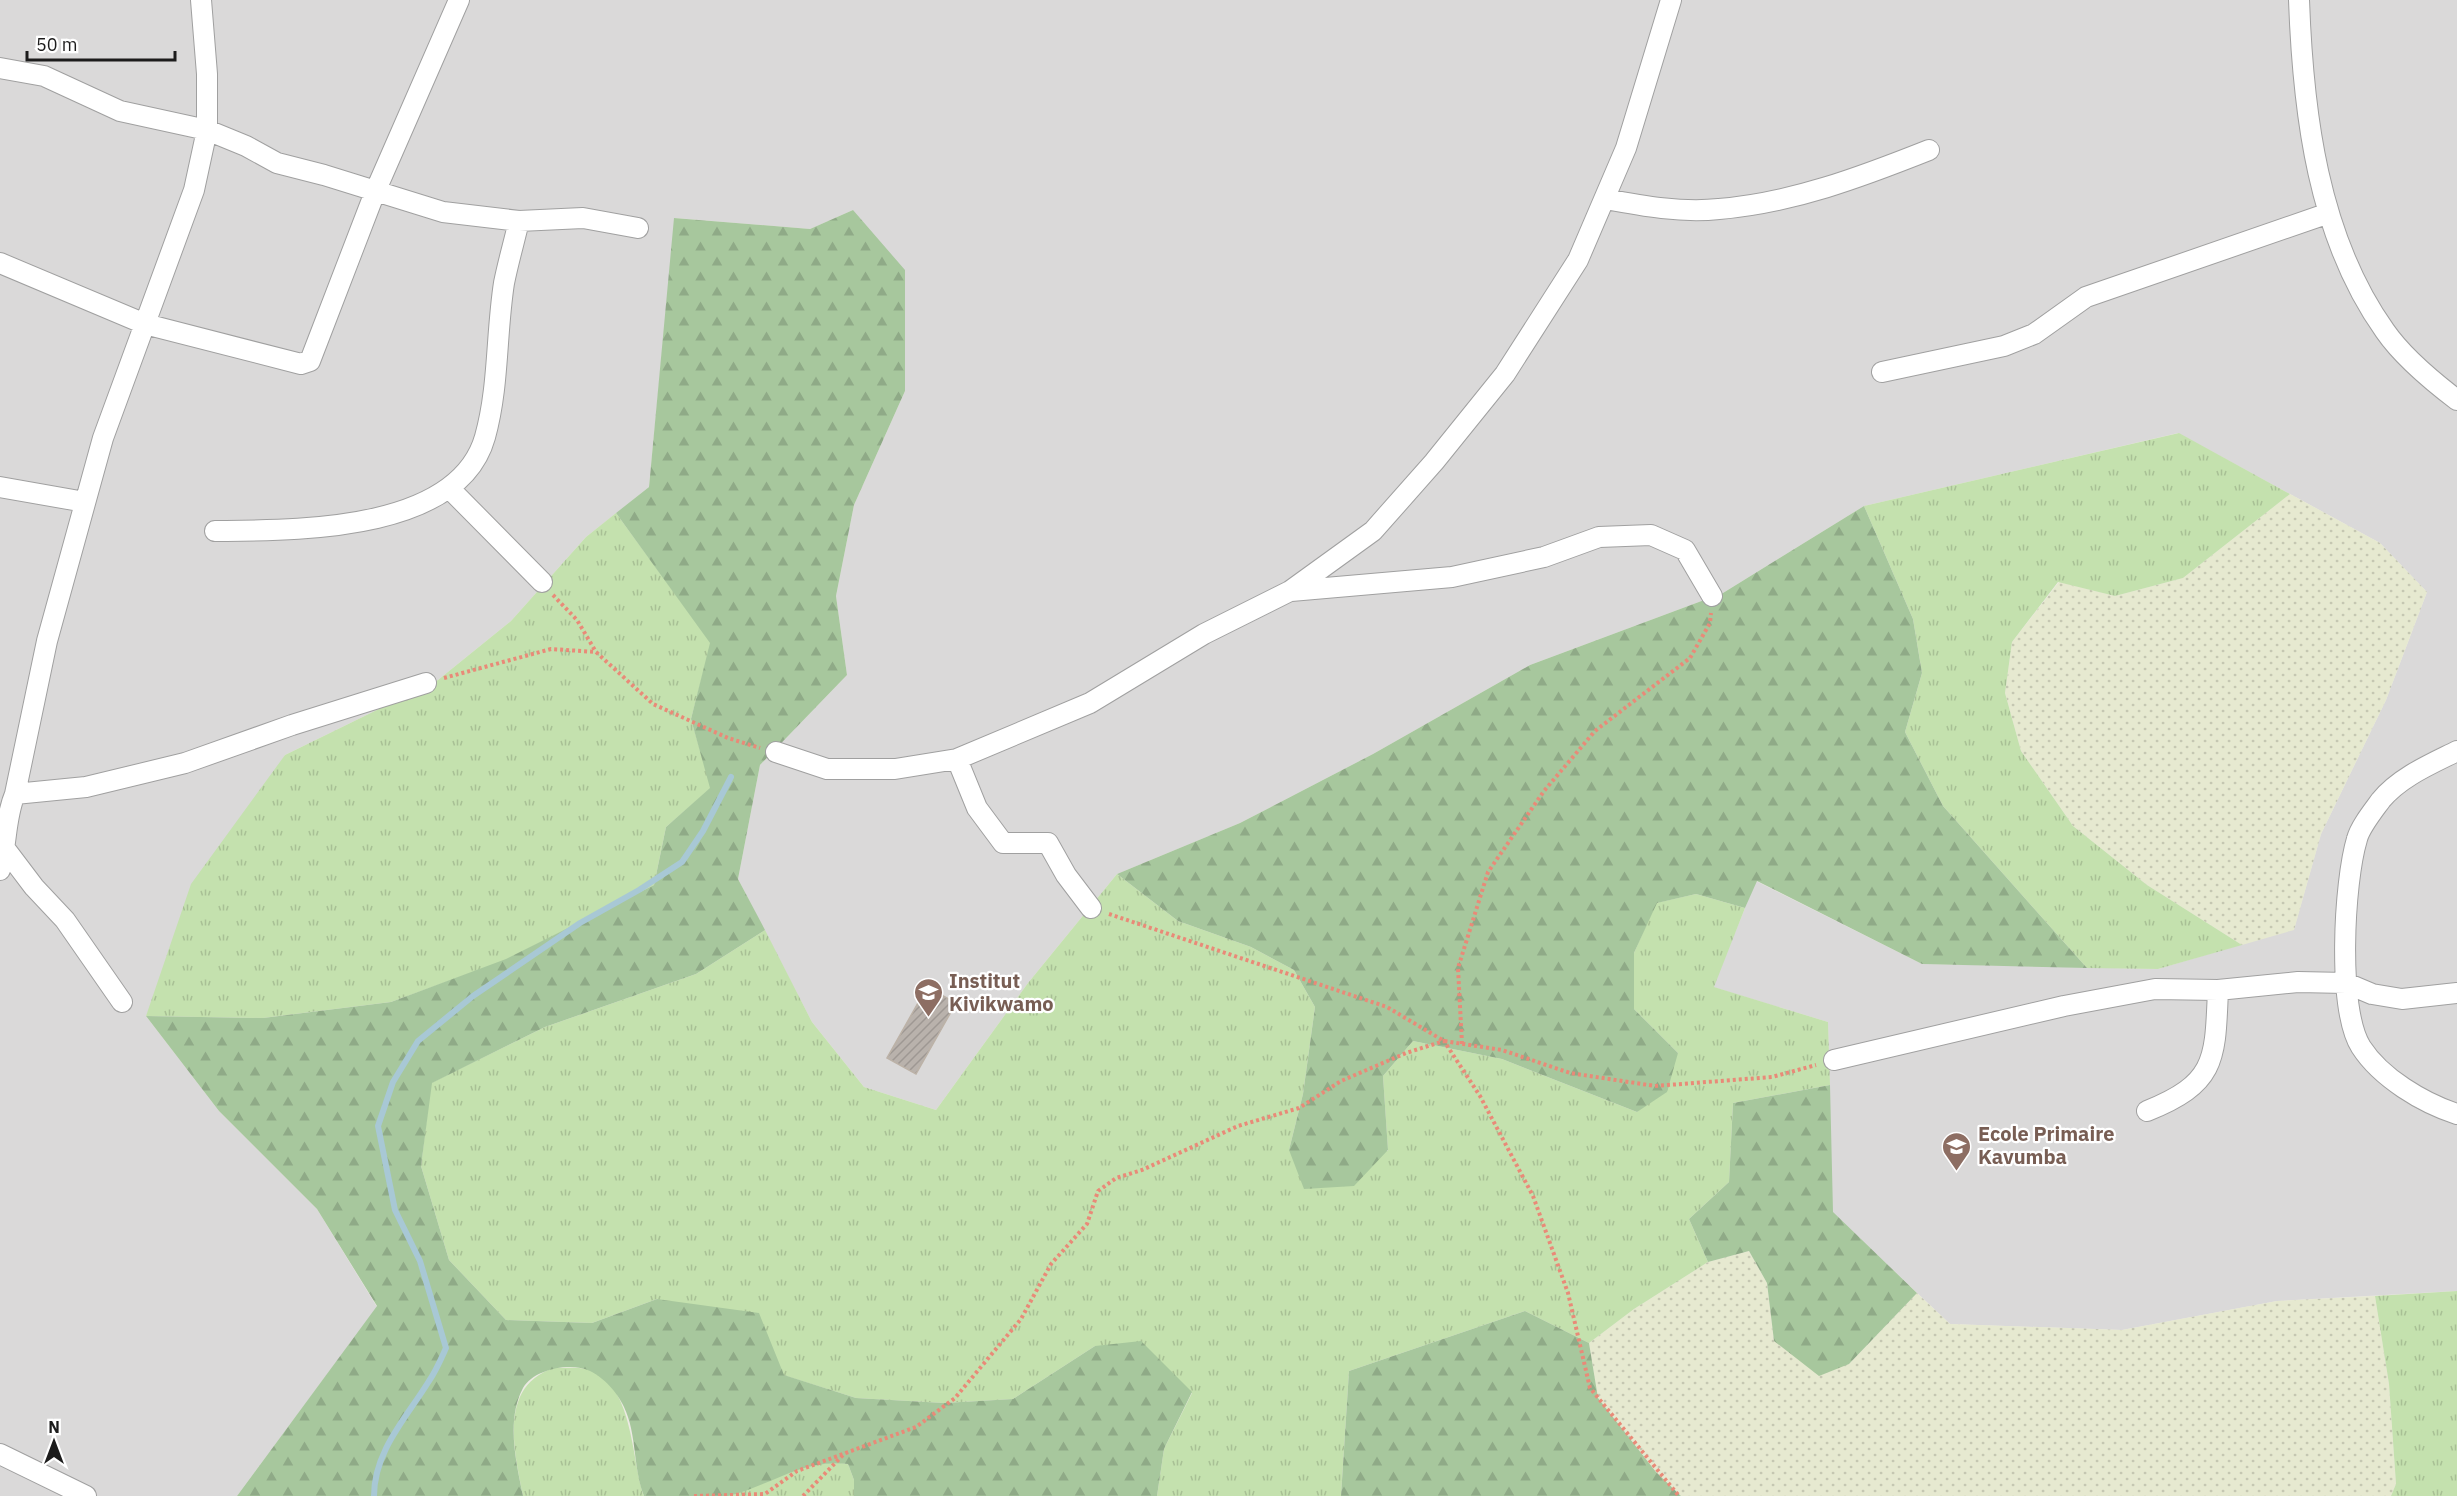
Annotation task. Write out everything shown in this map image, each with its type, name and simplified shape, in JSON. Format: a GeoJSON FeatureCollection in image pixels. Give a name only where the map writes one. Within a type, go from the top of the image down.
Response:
{"type":"FeatureCollection","features":[{"type":"Feature","properties":{"kind":"street"},"geometry":{"type":"LineString","coordinates":[[0,870],[7,806],[47,641],[103,438],[194,190],[207,130],[207,74],[201,0]]}},
{"type":"Feature","properties":{"kind":"street"},"geometry":{"type":"LineString","coordinates":[[0,263],[145,324],[301,364],[310,361],[375,192],[459,0]]}},
{"type":"Feature","properties":{"kind":"street"},"geometry":{"type":"LineString","coordinates":[[776,752],[827,769],[895,769],[957,759],[1090,703],[1204,634],[1290,591],[1373,531],[1442,453],[1511,365],[1578,260],[1626,148],[1671,0]]}},
{"type":"Feature","properties":{"kind":"street"},"geometry":{"type":"LineString","coordinates":[[2299,0],[2306,108],[2329,213],[2352,278],[2386,333],[2437,385],[2457,400]]}},
{"type":"Feature","properties":{"kind":"street"},"geometry":{"type":"LineString","coordinates":[[0,68],[44,76],[120,111],[207,130],[246,146],[277,163],[443,212],[519,221],[583,218],[638,228]]}},
{"type":"Feature","properties":{"kind":"street"},"geometry":{"type":"LineString","coordinates":[[1606,199],[1662,209],[1718,210],[1777,200],[1835,186],[1929,150]]}},
{"type":"Feature","properties":{"kind":"street"},"geometry":{"type":"LineString","coordinates":[[1882,372],[2004,346],[2034,334],[2086,297],[2329,213]]}},
{"type":"Feature","properties":{"kind":"street"},"geometry":{"type":"LineString","coordinates":[[215,531],[292,530],[360,521],[413,507],[450,489],[471,467],[485,438],[504,283],[519,221]]}},
{"type":"Feature","properties":{"kind":"street"},"geometry":{"type":"LineString","coordinates":[[0,487],[85,502]]}},
{"type":"Feature","properties":{"kind":"street"},"geometry":{"type":"LineString","coordinates":[[450,489],[542,582]]}},
{"type":"Feature","properties":{"kind":"street"},"geometry":{"type":"LineString","coordinates":[[1290,591],[1452,577],[1544,557],[1599,537],[1651,535],[1685,550],[1712,596]]}},
{"type":"Feature","properties":{"kind":"street"},"geometry":{"type":"LineString","coordinates":[[7,806],[184,763],[292,725],[426,683]]}},
{"type":"Feature","properties":{"kind":"street"},"geometry":{"type":"LineString","coordinates":[[2457,751],[2418,770],[2382,799],[2357,837],[2349,882],[2346,982],[2351,1016],[2361,1046],[2386,1073],[2434,1106],[2457,1114]]}},
{"type":"Feature","properties":{"kind":"street"},"geometry":{"type":"LineString","coordinates":[[957,759],[977,808],[1003,843],[1048,843],[1065,874],[1091,909]]}},
{"type":"Feature","properties":{"kind":"street"},"geometry":{"type":"LineString","coordinates":[[3,852],[65,920],[122,1002]]}},
{"type":"Feature","properties":{"kind":"street"},"geometry":{"type":"LineString","coordinates":[[1834,1060],[2064,1006],[2155,989],[2218,990],[2298,982],[2346,982],[2372,994],[2402,999],[2457,993]]}},
{"type":"Feature","properties":{"kind":"street"},"geometry":{"type":"LineString","coordinates":[[2147,1111],[2177,1099],[2193,1086],[2208,1067],[2216,1041],[2218,990]]}},
{"type":"Feature","properties":{"kind":"street"},"geometry":{"type":"LineString","coordinates":[[0,1454],[86,1496]]}},
{"type":"Feature","properties":{"kind":"path"},"geometry":{"type":"LineString","coordinates":[[542,582],[577,620],[596,652],[653,704],[728,738],[776,752]]}},
{"type":"Feature","properties":{"kind":"path"},"geometry":{"type":"LineString","coordinates":[[1462,1044],[1458,968],[1488,872],[1544,791],[1595,731],[1690,658],[1710,623],[1712,596]]}},
{"type":"Feature","properties":{"kind":"path"},"geometry":{"type":"LineString","coordinates":[[426,683],[551,649],[596,652]]}},
{"type":"Feature","properties":{"kind":"path"},"geometry":{"type":"LineString","coordinates":[[1091,909],[1387,1007],[1444,1041],[1502,1050],[1570,1073],[1655,1086],[1772,1077],[1834,1060]]}},
{"type":"Feature","properties":{"kind":"path"},"geometry":{"type":"LineString","coordinates":[[694,1496],[765,1494],[797,1471],[916,1427],[956,1398],[1021,1319],[1051,1264],[1087,1224],[1098,1191],[1116,1178],[1142,1170],[1238,1126],[1299,1108],[1341,1081],[1406,1053],[1444,1041]]}},
{"type":"Feature","properties":{"kind":"path"},"geometry":{"type":"LineString","coordinates":[[1444,1041],[1480,1096],[1533,1196],[1568,1293],[1590,1388],[1679,1496]]}},
{"type":"Feature","properties":{"kind":"path"},"geometry":{"type":"LineString","coordinates":[[803,1496],[846,1452]]}},
{"type":"Feature","properties":{"kind":"shaded area"},"geometry":{"type":"Polygon","coordinates":[[[0,0],[2457,0],[2457,1291],[2277,1301],[2122,1330],[1950,1324],[1832,1212],[1828,1022],[1713,987],[1756,881],[1922,964],[2158,969],[2294,929],[2321,834],[2386,700],[2427,592],[2380,543],[2178,433],[1864,506],[1723,593],[1530,665],[1373,754],[1240,823],[1117,874],[1028,983],[936,1110],[864,1087],[812,1022],[738,879],[760,765],[847,675],[836,596],[854,505],[905,391],[853,210],[810,229],[675,218],[649,487],[586,537],[511,621],[438,680],[285,755],[146,1016],[219,1111],[317,1209],[377,1307],[237,1496],[0,1496],[0,0]]]}},
{"type":"Feature","properties":{"kind":"green space"},"geometry":{"type":"Polygon","coordinates":[[[853,210],[905,270],[905,391],[854,505],[836,596],[847,675],[760,765],[738,879],[765,930],[696,974],[545,1027],[432,1083],[421,1166],[449,1260],[506,1320],[592,1323],[657,1299],[759,1313],[784,1375],[856,1398],[944,1403],[1013,1399],[1095,1346],[1141,1341],[1192,1392],[1164,1449],[1157,1496],[854,1496],[854,1480],[848,1464],[832,1463],[801,1469],[728,1496],[644,1496],[631,1428],[621,1402],[600,1377],[582,1368],[563,1367],[544,1372],[528,1381],[518,1400],[514,1441],[523,1496],[237,1496],[377,1306],[317,1209],[219,1111],[146,1016],[263,1018],[391,1002],[506,959],[654,885],[666,827],[710,788],[691,719],[710,643],[616,513],[649,487],[674,218],[810,229],[853,210]]]}},
{"type":"Feature","properties":{"kind":"green space"},"geometry":{"type":"Polygon","coordinates":[[[2179,433],[2290,494],[2183,578],[2115,596],[2058,582],[2012,642],[2005,693],[2021,751],[2073,826],[2147,885],[2242,945],[2158,969],[2087,968],[1943,806],[1905,732],[1922,673],[1913,619],[1864,506],[2179,433]]]}},
{"type":"Feature","properties":{"kind":"green space"},"geometry":{"type":"Polygon","coordinates":[[[2290,494],[2380,543],[2427,592],[2386,700],[2321,834],[2294,930],[2242,945],[2147,885],[2073,826],[2021,751],[2005,693],[2012,642],[2059,582],[2115,596],[2183,578],[2290,494]]]}},
{"type":"Feature","properties":{"kind":"green space"},"geometry":{"type":"Polygon","coordinates":[[[1864,506],[1913,619],[1922,673],[1905,732],[1943,806],[2087,968],[1922,964],[1757,881],[1745,908],[1696,894],[1657,903],[1634,953],[1634,1009],[1678,1053],[1667,1092],[1637,1112],[1502,1059],[1413,1041],[1383,1076],[1388,1150],[1354,1186],[1304,1189],[1289,1150],[1303,1094],[1315,1007],[1294,970],[1251,947],[1178,921],[1117,874],[1240,823],[1373,754],[1530,665],[1723,593],[1864,506]]]}},
{"type":"Feature","properties":{"kind":"green space"},"geometry":{"type":"Polygon","coordinates":[[[616,513],[711,643],[691,719],[711,788],[666,827],[654,885],[506,960],[391,1002],[263,1018],[146,1016],[191,884],[285,755],[438,680],[511,621],[586,537],[616,513]]]}},
{"type":"Feature","properties":{"kind":"green space"},"geometry":{"type":"Polygon","coordinates":[[[1117,874],[1178,921],[1251,947],[1294,970],[1315,1007],[1303,1094],[1289,1150],[1388,1151],[1383,1076],[1413,1041],[1502,1059],[1637,1112],[1678,1053],[1634,1009],[1634,953],[1656,903],[1696,894],[1745,908],[1714,987],[1828,1022],[1830,1085],[1733,1103],[1729,1182],[1689,1219],[1708,1262],[1634,1309],[1589,1343],[1525,1311],[1349,1371],[1341,1496],[1157,1496],[1164,1449],[1192,1393],[1095,1346],[1013,1399],[944,1403],[856,1398],[783,1375],[657,1299],[592,1323],[506,1320],[449,1260],[421,1166],[431,1083],[545,1027],[696,974],[765,930],[812,1022],[864,1087],[936,1110],[1028,983],[1117,874]]]}},
{"type":"Feature","properties":{"kind":"green space"},"geometry":{"type":"Polygon","coordinates":[[[1830,1085],[1833,1212],[1917,1293],[1849,1364],[1819,1376],[1774,1341],[1767,1283],[1749,1251],[1708,1262],[1689,1219],[1729,1182],[1733,1103],[1830,1085]]]}},
{"type":"Feature","properties":{"kind":"green space"},"geometry":{"type":"Polygon","coordinates":[[[1749,1251],[1767,1283],[1774,1341],[1849,1364],[1917,1293],[1950,1324],[2122,1330],[2277,1301],[2375,1296],[2389,1384],[2396,1484],[2391,1496],[1681,1496],[1656,1472],[1598,1398],[1589,1343],[1634,1309],[1708,1262],[1749,1251]]]}},
{"type":"Feature","properties":{"kind":"green space"},"geometry":{"type":"Polygon","coordinates":[[[2457,1291],[2457,1496],[2391,1496],[2396,1484],[2389,1384],[2375,1296],[2457,1291]]]}},
{"type":"Feature","properties":{"kind":"green space"},"geometry":{"type":"Polygon","coordinates":[[[1525,1311],[1589,1343],[1598,1398],[1656,1472],[1681,1496],[1341,1496],[1349,1371],[1525,1311]]]}},
{"type":"Feature","properties":{"kind":"green space"},"geometry":{"type":"Polygon","coordinates":[[[554,1368],[587,1369],[602,1377],[614,1389],[628,1424],[644,1496],[523,1496],[514,1440],[517,1405],[524,1389],[536,1377],[554,1368]]]}},
{"type":"Feature","properties":{"kind":"green space"},"geometry":{"type":"Polygon","coordinates":[[[833,1462],[848,1464],[854,1480],[854,1496],[727,1496],[799,1468],[833,1462]]]}},
{"type":"Feature","properties":{"kind":"building"},"geometry":{"type":"Polygon","coordinates":[[[927,987],[956,1003],[916,1074],[887,1058],[927,987]]]}},
{"type":"Feature","properties":{"kind":"waterway"},"geometry":{"type":"LineString","coordinates":[[374,1496],[375,1480],[386,1449],[432,1377],[446,1348],[420,1261],[395,1210],[378,1126],[393,1082],[418,1041],[473,996],[580,923],[639,890],[682,862],[703,831],[731,777]]}},
{"type":"Feature","properties":{"kind":"place","name":"Institut Kivikwamo"},"geometry":{"type":"Point","coordinates":[928,1018]}},
{"type":"Feature","properties":{"kind":"place","name":"Ecole Primaire Kavumba"},"geometry":{"type":"Point","coordinates":[1957,1172]}}]}
